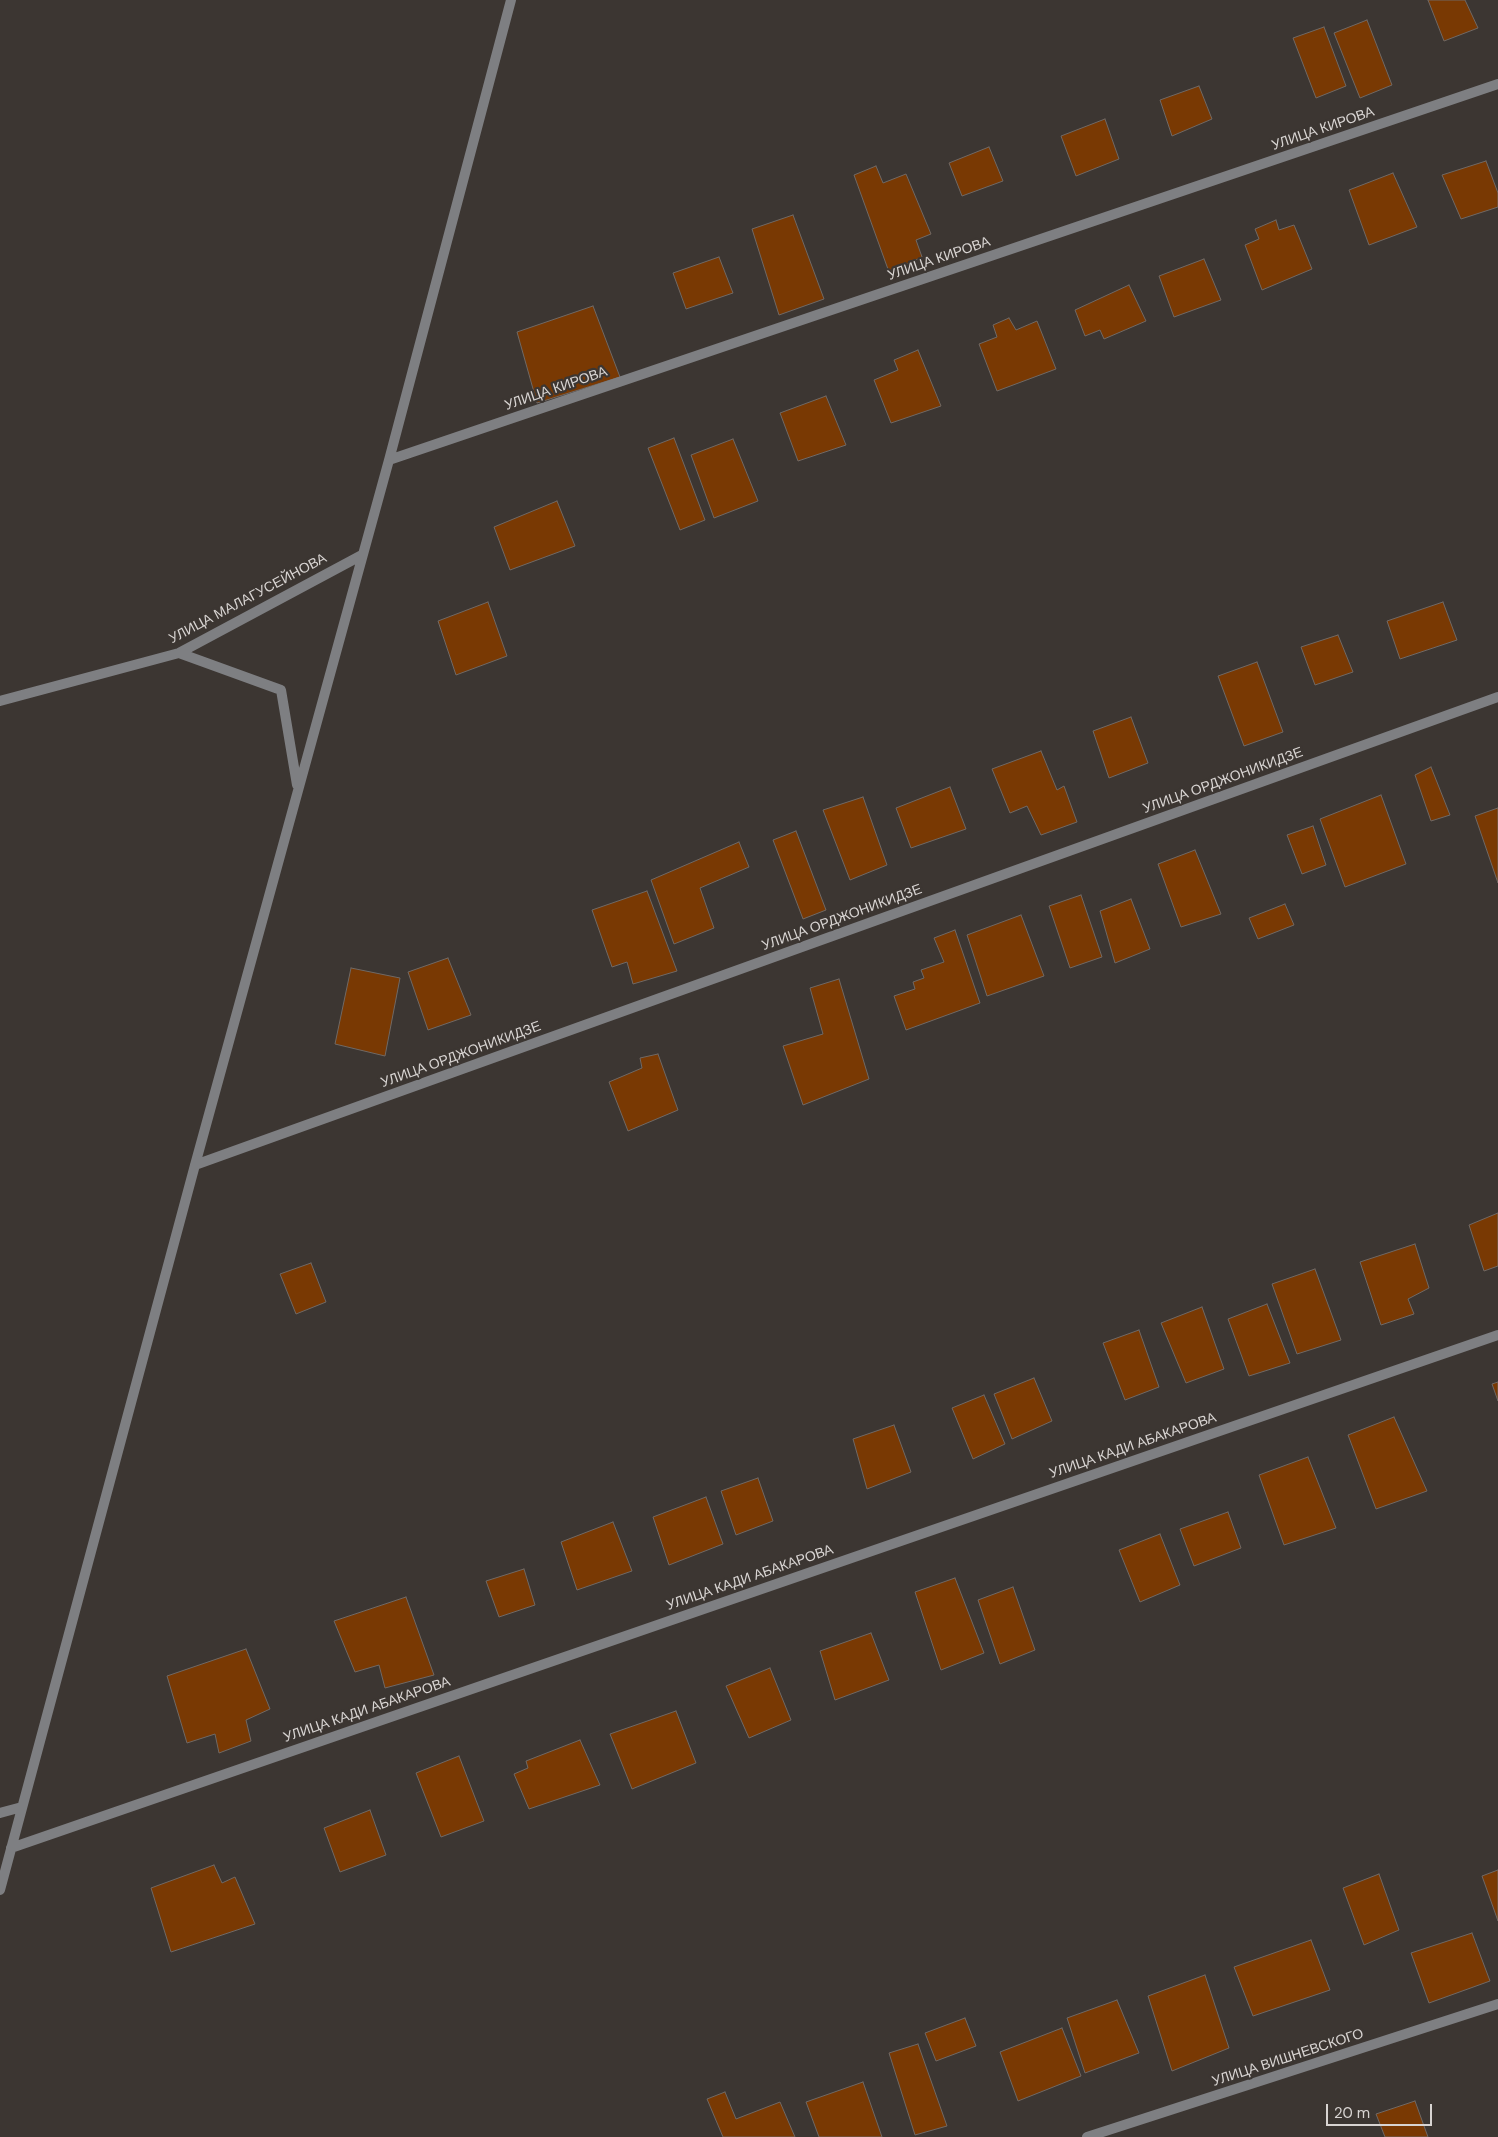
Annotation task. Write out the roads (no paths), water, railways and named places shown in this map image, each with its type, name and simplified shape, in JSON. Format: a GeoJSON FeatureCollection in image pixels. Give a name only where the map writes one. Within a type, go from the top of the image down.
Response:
{"type":"FeatureCollection","features":[{"type":"Feature","properties":{"kind":"street"},"geometry":{"type":"LineString","coordinates":[[0,1890],[195,1165],[389,460],[511,0]]}},
{"type":"Feature","properties":{"kind":"street","name":"УЛИЦА КИРОВА"},"geometry":{"type":"LineString","coordinates":[[389,460],[1498,84]]}},
{"type":"Feature","properties":{"kind":"street","name":"УЛИЦА МАЛАГУСЕЙНОВА"},"geometry":{"type":"LineString","coordinates":[[0,701],[179,653],[362,555]]}},
{"type":"Feature","properties":{"kind":"street"},"geometry":{"type":"LineString","coordinates":[[179,653],[281,690],[298,788]]}},
{"type":"Feature","properties":{"kind":"street","name":"УЛИЦА ОРДЖОНИКИДЗЕ"},"geometry":{"type":"LineString","coordinates":[[195,1165],[1498,697]]}},
{"type":"Feature","properties":{"kind":"street","name":"УЛИЦА КАДИ АБАКАРОВА"},"geometry":{"type":"LineString","coordinates":[[11,1848],[1498,1334]]}},
{"type":"Feature","properties":{"kind":"street"},"geometry":{"type":"LineString","coordinates":[[0,1813],[22,1807]]}},
{"type":"Feature","properties":{"kind":"street","name":"УЛИЦА ВИШНЕВСКОГО"},"geometry":{"type":"LineString","coordinates":[[1087,2137],[1498,2004]]}}]}
